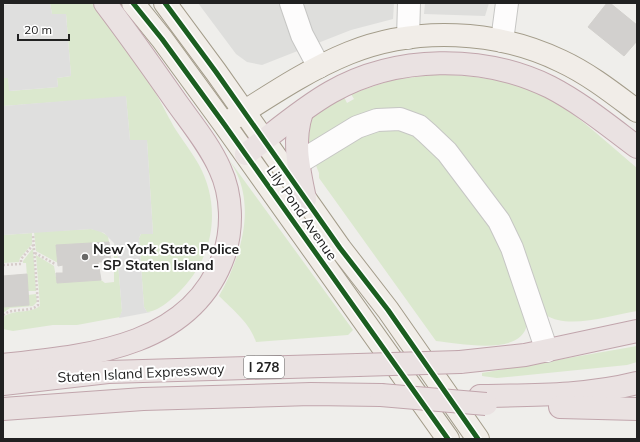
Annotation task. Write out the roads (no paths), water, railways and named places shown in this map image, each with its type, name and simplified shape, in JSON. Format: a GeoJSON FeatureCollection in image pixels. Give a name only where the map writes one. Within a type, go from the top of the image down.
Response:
{"type":"FeatureCollection","features":[{"type":"Feature","properties":{"kind":"highway"},"geometry":{"type":"LineString","coordinates":[[3,365],[98,353],[125,345],[158,330],[181,316],[200,298],[215,276],[227,248],[230,208],[221,170],[193,126],[105,3]]}},
{"type":"Feature","properties":{"kind":"highway"},"geometry":{"type":"LineString","coordinates":[[246,154],[302,112],[332,92],[372,75],[421,65],[474,65],[514,73],[551,88],[579,105],[637,147]]}},
{"type":"Feature","properties":{"kind":"highway"},"geometry":{"type":"LineString","coordinates":[[302,112],[296,134],[298,163],[305,199]]}},
{"type":"Feature","properties":{"kind":"highway","name":"Staten Island Expressway"},"geometry":{"type":"LineString","coordinates":[[3,384],[108,372],[460,362],[502,359],[547,351],[637,331]]}},
{"type":"Feature","properties":{"kind":"highway"},"geometry":{"type":"LineString","coordinates":[[483,400],[574,394],[601,391],[637,383]]}},
{"type":"Feature","properties":{"kind":"highway"},"geometry":{"type":"LineString","coordinates":[[3,409],[143,399],[311,394],[381,395],[637,409]]}},
{"type":"Feature","properties":{"kind":"main road","name":"Lily Pond Avenue"},"geometry":{"type":"LineString","coordinates":[[133,3],[162,39],[246,154],[448,439]]}},
{"type":"Feature","properties":{"kind":"main road","name":"Lily Pond Avenue"},"geometry":{"type":"LineString","coordinates":[[165,3],[340,248],[388,310],[478,439]]}},
{"type":"Feature","properties":{"kind":"main road"},"geometry":{"type":"LineString","coordinates":[[224,124],[319,67],[351,52],[408,38],[459,36],[502,42],[533,49],[561,61],[589,76],[637,111]]}},
{"type":"Feature","properties":{"kind":"street"},"geometry":{"type":"LineString","coordinates":[[291,3],[302,34],[319,67]]}},
{"type":"Feature","properties":{"kind":"street"},"geometry":{"type":"LineString","coordinates":[[408,38],[409,3]]}},
{"type":"Feature","properties":{"kind":"street"},"geometry":{"type":"LineString","coordinates":[[502,42],[507,3]]}},
{"type":"Feature","properties":{"kind":"street"},"geometry":{"type":"LineString","coordinates":[[298,163],[357,127],[377,120],[400,119],[419,126],[447,152],[502,228],[512,248],[547,351]]}},
{"type":"Feature","properties":{"kind":"place","name":"New York State Police - SP Staten Island"},"geometry":{"type":"Point","coordinates":[85,257]}}]}
